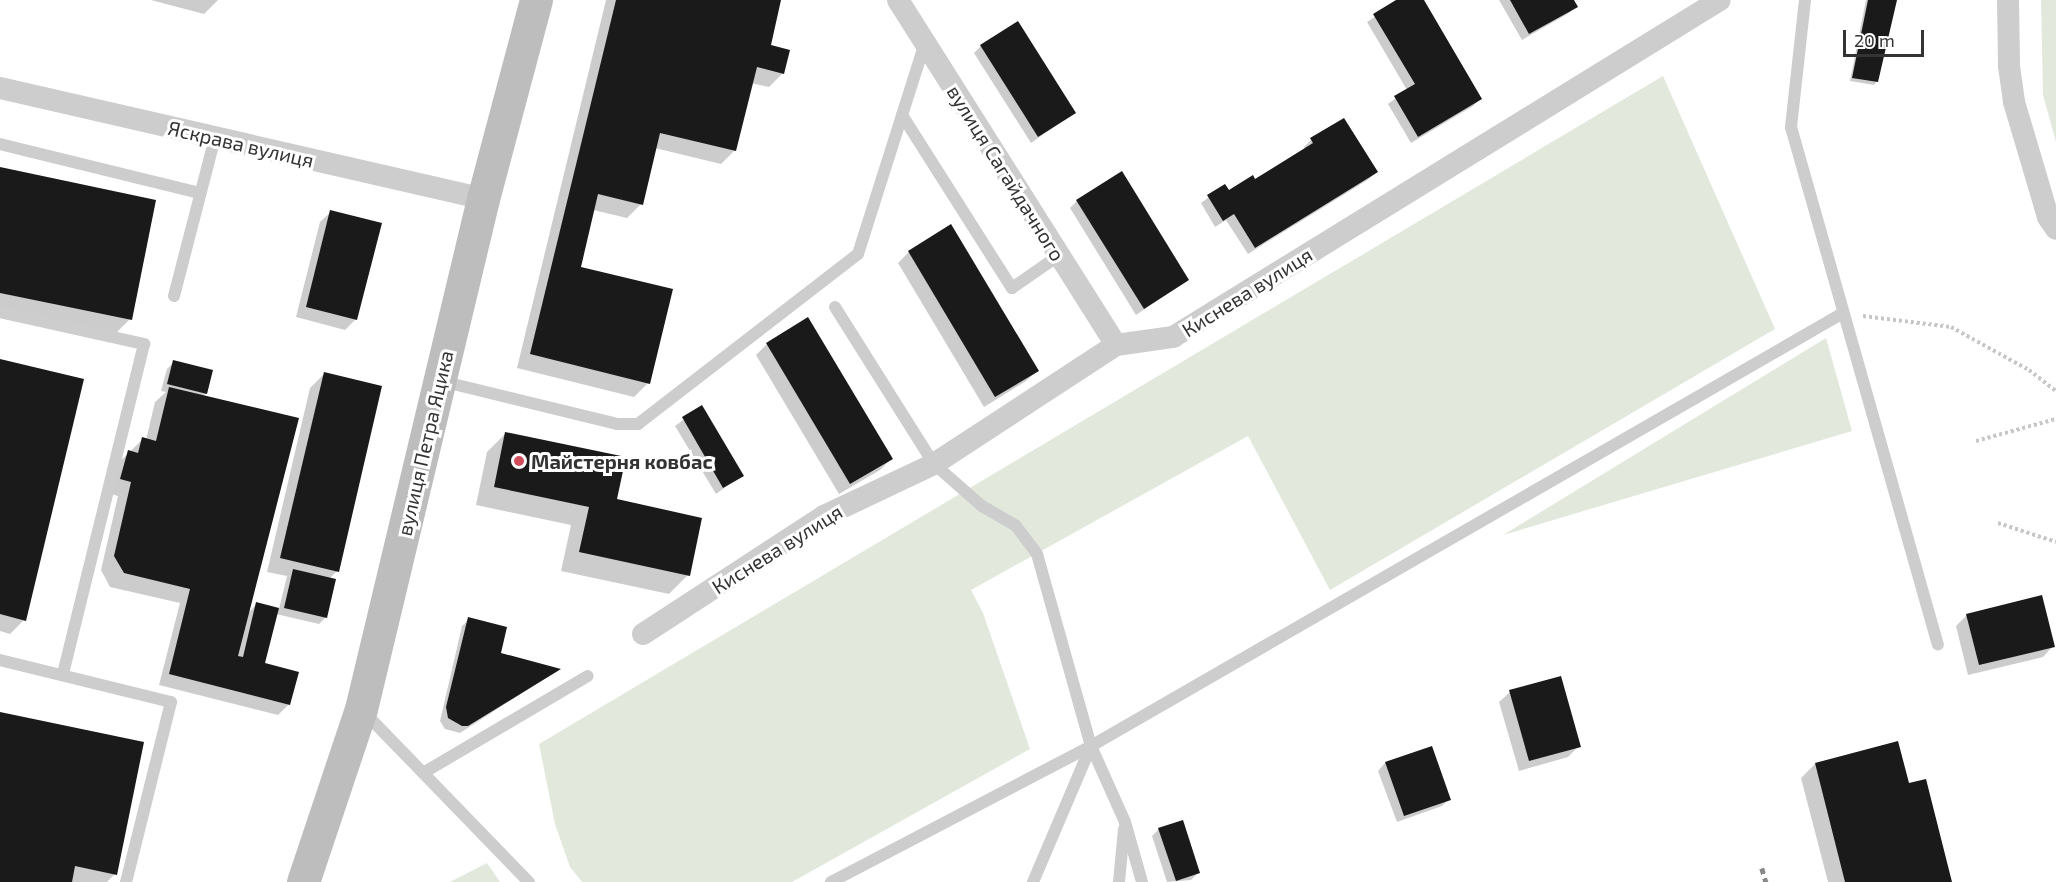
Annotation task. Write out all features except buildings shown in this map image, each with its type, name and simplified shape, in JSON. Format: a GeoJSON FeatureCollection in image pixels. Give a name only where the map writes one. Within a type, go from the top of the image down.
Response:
{"type":"FeatureCollection","features":[{"type":"Feature","properties":{"kind":"street","name":"вулиця Петра Яцика"},"geometry":{"type":"LineString","coordinates":[[303,882],[361,709],[483,199],[536,0]]}},
{"type":"Feature","properties":{"kind":"street","name":"вулиця Сагайдачного"},"geometry":{"type":"LineString","coordinates":[[898,0],[1116,345]]}},
{"type":"Feature","properties":{"kind":"street","name":"Киснева вулиця"},"geometry":{"type":"LineString","coordinates":[[643,634],[824,516],[934,464],[1116,345],[1173,338],[1720,0]]}},
{"type":"Feature","properties":{"kind":"street"},"geometry":{"type":"LineString","coordinates":[[2008,0],[2009,66],[2014,102],[2048,218],[2056,229]]}},
{"type":"Feature","properties":{"kind":"street","name":"Яскрава вулиця"},"geometry":{"type":"LineString","coordinates":[[0,88],[483,199]]}},
{"type":"Feature","properties":{"kind":"lane"},"geometry":{"type":"LineString","coordinates":[[1805,0],[1791,127],[1938,645]]}},
{"type":"Feature","properties":{"kind":"lane"},"geometry":{"type":"LineString","coordinates":[[439,381],[617,424],[638,424],[858,255],[925,43]]}},
{"type":"Feature","properties":{"kind":"lane"},"geometry":{"type":"LineString","coordinates":[[902,115],[1012,288],[1058,256]]}},
{"type":"Feature","properties":{"kind":"lane"},"geometry":{"type":"LineString","coordinates":[[174,296],[215,138]]}},
{"type":"Feature","properties":{"kind":"lane"},"geometry":{"type":"LineString","coordinates":[[0,144],[199,193]]}},
{"type":"Feature","properties":{"kind":"lane"},"geometry":{"type":"LineString","coordinates":[[835,307],[934,464],[982,506],[1016,526],[1037,555],[1091,746],[1125,822],[1142,882]]}},
{"type":"Feature","properties":{"kind":"lane"},"geometry":{"type":"LineString","coordinates":[[0,312],[144,344],[63,675]]}},
{"type":"Feature","properties":{"kind":"lane"},"geometry":{"type":"LineString","coordinates":[[831,882],[1091,746],[1843,313]]}},
{"type":"Feature","properties":{"kind":"lane"},"geometry":{"type":"LineString","coordinates":[[0,660],[171,702],[126,882]]}},
{"type":"Feature","properties":{"kind":"lane"},"geometry":{"type":"LineString","coordinates":[[423,773],[588,676]]}},
{"type":"Feature","properties":{"kind":"lane"},"geometry":{"type":"LineString","coordinates":[[361,709],[529,882]]}},
{"type":"Feature","properties":{"kind":"lane"},"geometry":{"type":"LineString","coordinates":[[1033,882],[1091,746]]}},
{"type":"Feature","properties":{"kind":"lane"},"geometry":{"type":"LineString","coordinates":[[1119,882],[1125,822]]}},
{"type":"Feature","properties":{"kind":"path"},"geometry":{"type":"LineString","coordinates":[[1843,313],[1951,327],[2030,370],[2056,391]]}},
{"type":"Feature","properties":{"kind":"path"},"geometry":{"type":"LineString","coordinates":[[1976,441],[2056,419]]}},
{"type":"Feature","properties":{"kind":"path"},"geometry":{"type":"LineString","coordinates":[[1998,523],[2056,542]]}},
{"type":"Feature","properties":{"kind":"shaded area"},"geometry":{"type":"Polygon","coordinates":[[[2041,0],[2056,0],[2056,142],[2043,95],[2041,0]]]}},
{"type":"Feature","properties":{"kind":"shaded area"},"geometry":{"type":"Polygon","coordinates":[[[1663,76],[1775,329],[1330,590],[1248,436],[971,590],[983,613],[1030,749],[792,882],[582,882],[570,867],[555,824],[539,744],[1663,76]]]}},
{"type":"Feature","properties":{"kind":"shaded area"},"geometry":{"type":"Polygon","coordinates":[[[1826,338],[1852,431],[1503,535],[1826,338]]]}},
{"type":"Feature","properties":{"kind":"shaded area"},"geometry":{"type":"Polygon","coordinates":[[[487,863],[500,882],[450,882],[487,863]]]}},
{"type":"Feature","properties":{"kind":"railway"},"geometry":{"type":"LineString","coordinates":[[1762,868],[1766,882]]}},
{"type":"Feature","properties":{"kind":"place","name":"Майстерня ковбас"},"geometry":{"type":"Point","coordinates":[519,461]}}]}
